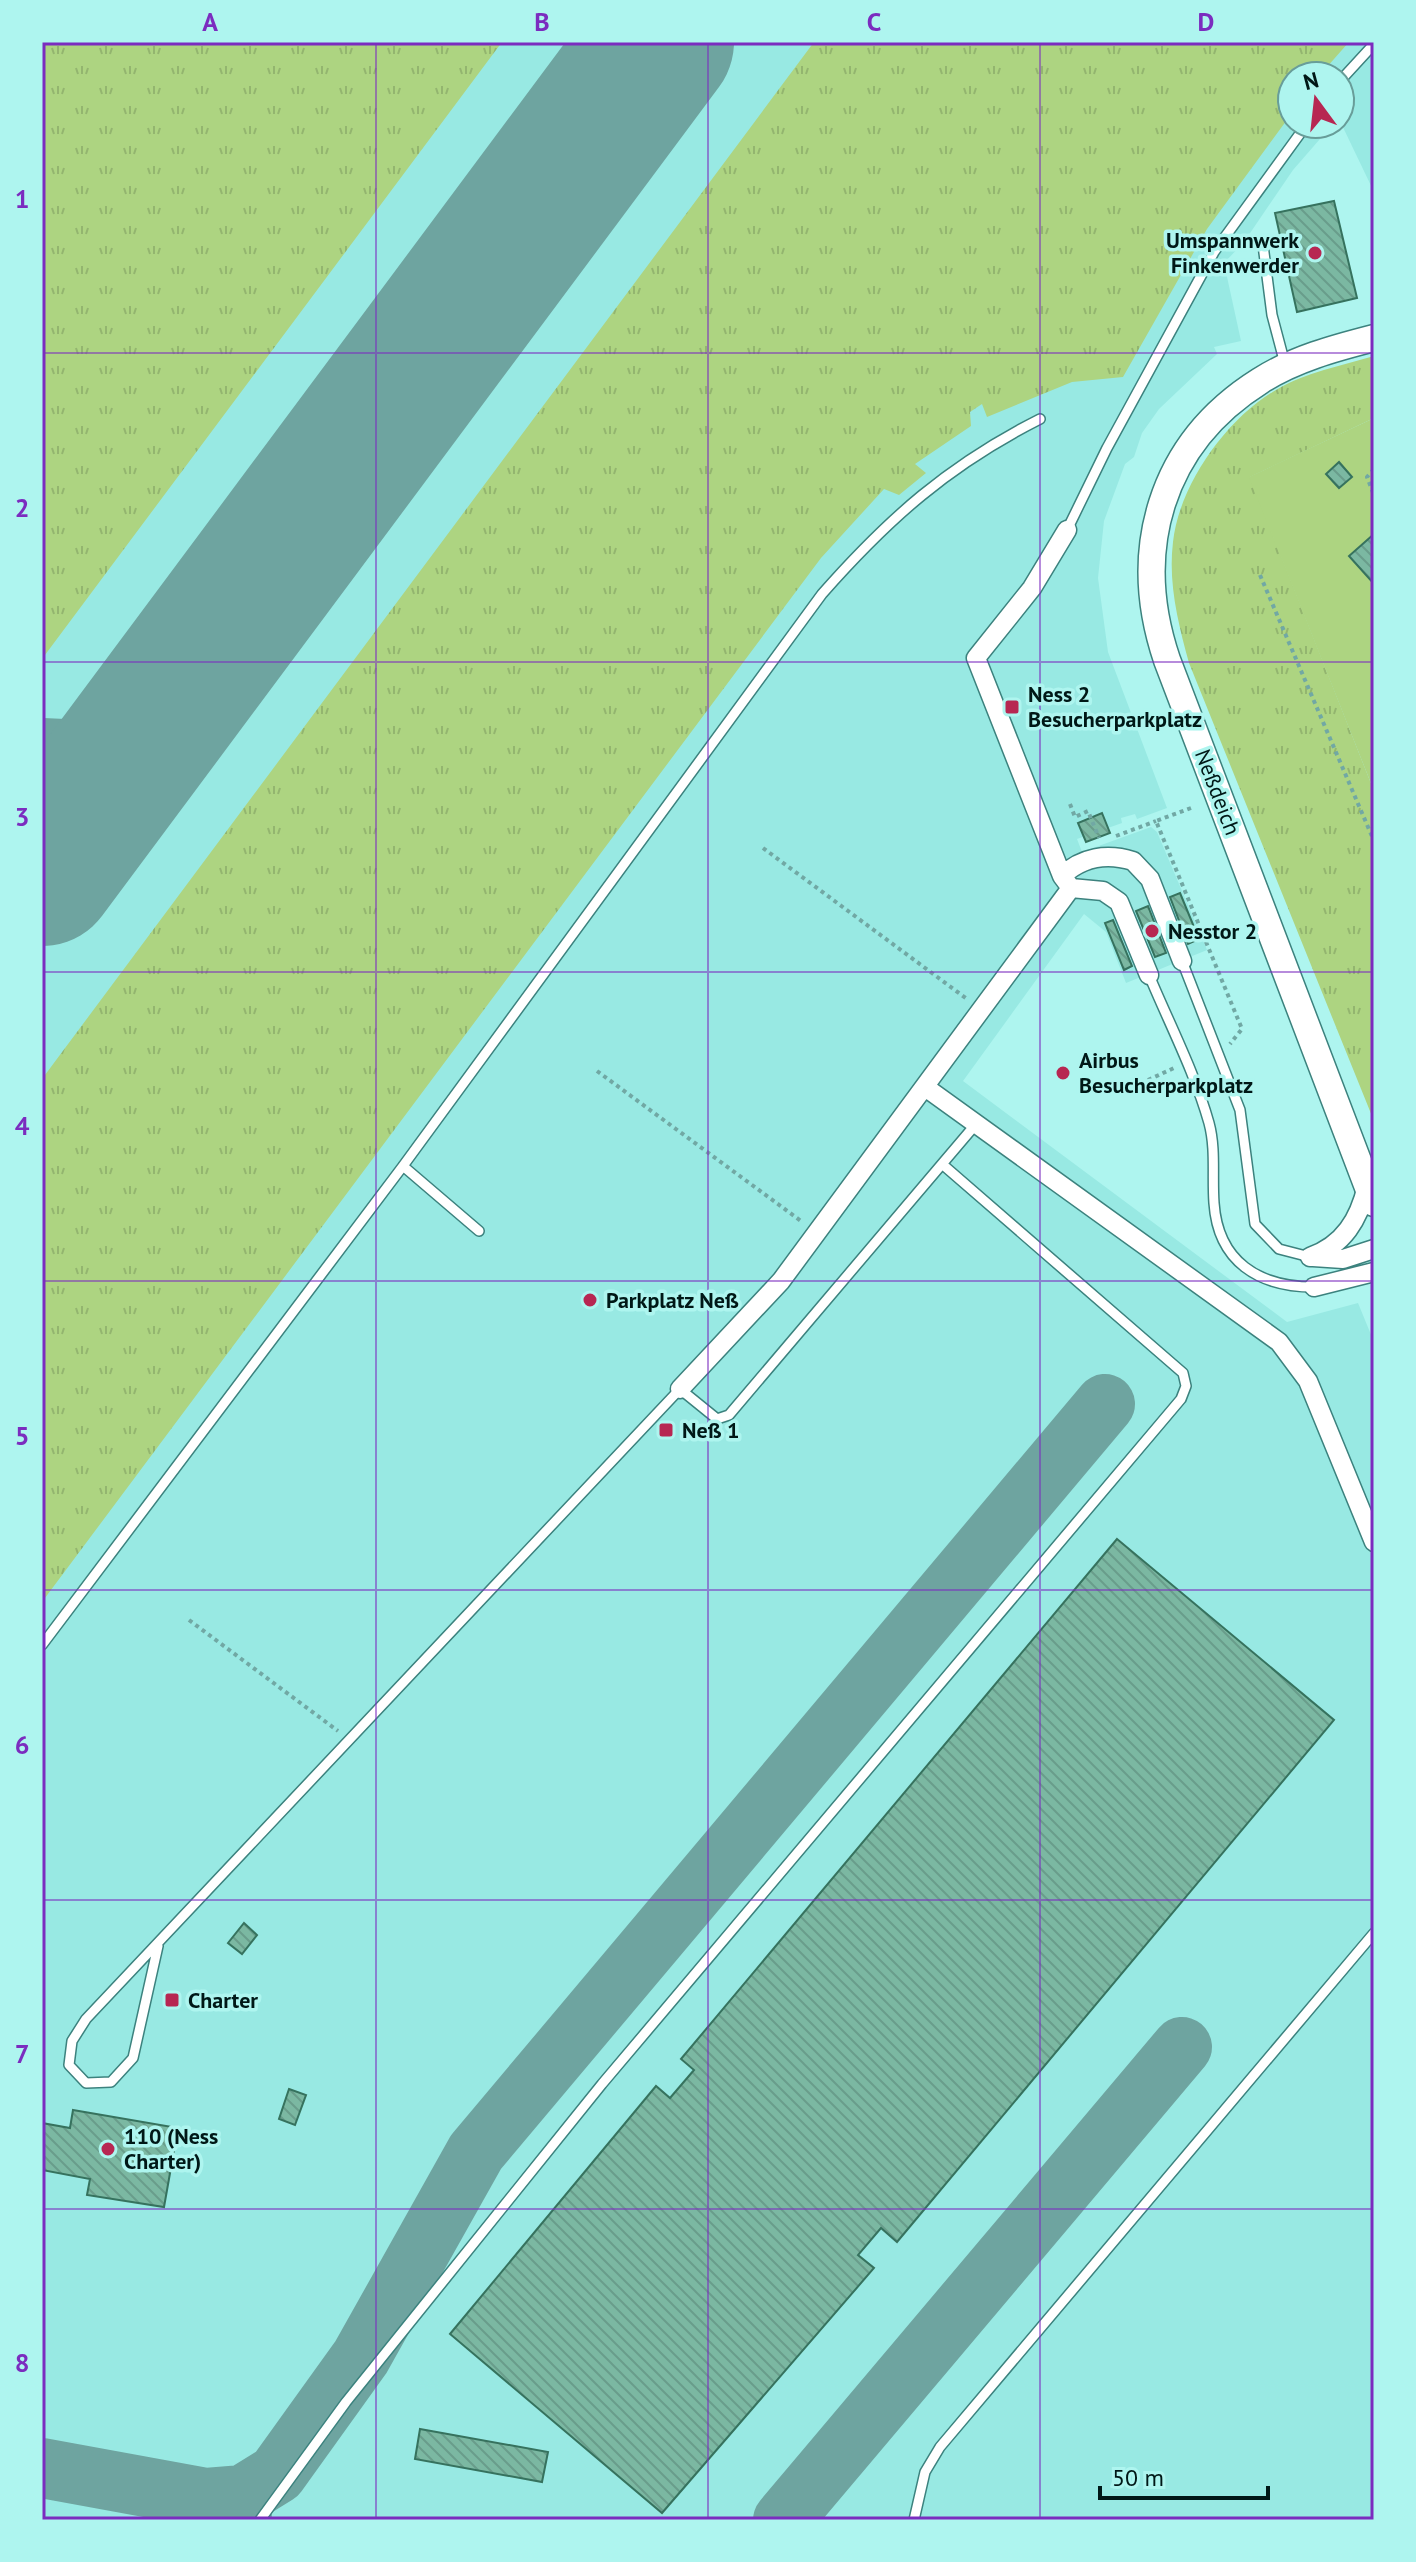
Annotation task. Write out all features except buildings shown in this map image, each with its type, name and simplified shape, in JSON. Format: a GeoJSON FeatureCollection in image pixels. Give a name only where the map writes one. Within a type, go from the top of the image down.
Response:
{"type":"FeatureCollection","features":[{"type":"Feature","properties":{"kind":"street","name":"Neßdeich"},"geometry":{"type":"LineString","coordinates":[[1371,1194],[1167,660],[1151,585],[1152,537],[1158,510],[1181,462],[1230,404],[1286,367],[1374,338]]}},
{"type":"Feature","properties":{"kind":"street"},"geometry":{"type":"LineString","coordinates":[[1067,530],[1032,588],[976,658],[1067,882]]}},
{"type":"Feature","properties":{"kind":"street"},"geometry":{"type":"LineString","coordinates":[[680,1389],[781,1281],[982,1010],[1084,861],[1123,858],[1143,868],[1182,961]]}},
{"type":"Feature","properties":{"kind":"street"},"geometry":{"type":"LineString","coordinates":[[1067,882],[1103,891],[1119,902],[1149,975]]}},
{"type":"Feature","properties":{"kind":"street"},"geometry":{"type":"LineString","coordinates":[[925,1087],[1279,1342],[1308,1381],[1374,1542]]}},
{"type":"Feature","properties":{"kind":"street"},"geometry":{"type":"LineString","coordinates":[[1310,1257],[1329,1248],[1350,1228],[1371,1194]]}},
{"type":"Feature","properties":{"kind":"street"},"geometry":{"type":"LineString","coordinates":[[1310,1257],[1343,1259],[1374,1249]]}},
{"type":"Feature","properties":{"kind":"street"},"geometry":{"type":"LineString","coordinates":[[1314,1287],[1374,1272]]}},
{"type":"Feature","properties":{"kind":"lane"},"geometry":{"type":"LineString","coordinates":[[1356,64],[1374,44]]}},
{"type":"Feature","properties":{"kind":"lane"},"geometry":{"type":"LineString","coordinates":[[1067,530],[1107,448],[1214,252],[1295,140]]}},
{"type":"Feature","properties":{"kind":"lane"},"geometry":{"type":"LineString","coordinates":[[1263,245],[1272,315],[1286,367]]}},
{"type":"Feature","properties":{"kind":"lane"},"geometry":{"type":"LineString","coordinates":[[42,1645],[403,1166],[822,594],[872,537],[911,502],[988,445],[1040,419]]}},
{"type":"Feature","properties":{"kind":"lane"},"geometry":{"type":"LineString","coordinates":[[1182,961],[1240,1110],[1255,1224],[1279,1249],[1310,1257]]}},
{"type":"Feature","properties":{"kind":"lane"},"geometry":{"type":"LineString","coordinates":[[1149,975],[1208,1120],[1214,1153],[1216,1219],[1223,1240],[1238,1261],[1260,1278],[1276,1285],[1314,1287]]}},
{"type":"Feature","properties":{"kind":"lane"},"geometry":{"type":"LineString","coordinates":[[158,1946],[133,2058],[111,2082],[86,2083],[69,2065],[72,2041],[86,2019],[680,1389],[717,1419],[727,1417],[977,1123]]}},
{"type":"Feature","properties":{"kind":"lane"},"geometry":{"type":"LineString","coordinates":[[260,2520],[346,2402],[602,2084],[1184,1393],[1186,1379],[1178,1367],[942,1164]]}},
{"type":"Feature","properties":{"kind":"lane"},"geometry":{"type":"LineString","coordinates":[[403,1166],[479,1231]]}},
{"type":"Feature","properties":{"kind":"lane"},"geometry":{"type":"LineString","coordinates":[[914,2520],[925,2472],[940,2447],[1374,1933]]}},
{"type":"Feature","properties":{"kind":"path"},"geometry":{"type":"LineString","coordinates":[[1374,469],[1367,477],[1374,495]]}},
{"type":"Feature","properties":{"kind":"path"},"geometry":{"type":"LineString","coordinates":[[1260,575],[1374,841]]}},
{"type":"Feature","properties":{"kind":"path"},"geometry":{"type":"LineString","coordinates":[[1070,804],[1075,817],[1088,811],[1101,842]]}},
{"type":"Feature","properties":{"kind":"path"},"geometry":{"type":"LineString","coordinates":[[1115,837],[1156,821]]}},
{"type":"Feature","properties":{"kind":"path"},"geometry":{"type":"LineString","coordinates":[[763,848],[982,1010]]}},
{"type":"Feature","properties":{"kind":"path"},"geometry":{"type":"LineString","coordinates":[[597,1071],[816,1233]]}},
{"type":"Feature","properties":{"kind":"path"},"geometry":{"type":"LineString","coordinates":[[189,1620],[351,1741]]}},
{"type":"Feature","properties":{"kind":"shaded area"},"geometry":{"type":"Polygon","coordinates":[[[42,42],[1374,42],[1374,192],[1349,140],[1356,140],[1356,60],[1276,60],[1276,140],[1319,140],[1293,170],[1244,242],[1224,263],[1241,341],[1214,347],[1217,354],[1159,409],[1142,433],[1134,457],[1125,464],[1104,521],[1098,578],[1108,652],[1167,808],[1137,819],[1135,814],[1121,818],[1122,823],[1077,839],[1082,852],[1151,827],[1157,832],[1207,950],[1126,983],[1106,932],[1084,914],[963,1081],[1287,1322],[1358,1303],[1374,1342],[1374,2520],[42,2520],[42,42]]]}},
{"type":"Feature","properties":{"kind":"green space"},"geometry":{"type":"Polygon","coordinates":[[[42,42],[502,42],[42,659],[42,42]]]}},
{"type":"Feature","properties":{"kind":"green space"},"geometry":{"type":"Polygon","coordinates":[[[814,42],[1349,42],[1333,60],[1276,60],[1276,135],[1207,229],[1123,377],[1072,382],[987,417],[982,404],[970,412],[971,426],[915,464],[926,473],[899,495],[884,489],[821,558],[42,1602],[42,1079],[814,42]]]}},
{"type":"Feature","properties":{"kind":"green space"},"geometry":{"type":"Polygon","coordinates":[[[1374,356],[1374,418],[1250,477],[1374,791],[1374,1121],[1189,663],[1175,603],[1172,557],[1177,520],[1195,476],[1223,435],[1240,418],[1258,402],[1287,384],[1374,356]]]}},
{"type":"Feature","properties":{"kind":"green space"},"geometry":{"type":"Polygon","coordinates":[[[1374,418],[1374,791],[1249,477],[1374,418]]]}},
{"type":"Feature","properties":{"kind":"taxiway"},"geometry":{"type":"LineString","coordinates":[[42,748],[86,750],[150,726]]}},
{"type":"Feature","properties":{"kind":"taxiway"},"geometry":{"type":"LineString","coordinates":[[42,802],[53,836],[51,852],[43,870]]}},
{"type":"Feature","properties":{"kind":"taxiway"},"geometry":{"type":"LineString","coordinates":[[206,2498],[243,2495],[277,2474],[361,2357],[476,2152],[1105,1404]]}},
{"type":"Feature","properties":{"kind":"taxiway"},"geometry":{"type":"LineString","coordinates":[[783,2520],[1182,2047]]}},
{"type":"Feature","properties":{"kind":"taxiway"},"geometry":{"type":"LineString","coordinates":[[42,2468],[206,2498],[242,2519]]}},
{"type":"Feature","properties":{"kind":"runway"},"geometry":{"type":"LineString","coordinates":[[42,871],[659,42]]}},
{"type":"Feature","properties":{"kind":"place","name":"Umspannwerk Finkenwerder"},"geometry":{"type":"Point","coordinates":[1315,253]}},
{"type":"Feature","properties":{"kind":"place","name":"Ness 2 Besucherparkplatz"},"geometry":{"type":"Point","coordinates":[1012,707]}},
{"type":"Feature","properties":{"kind":"place","name":"Nesstor 2"},"geometry":{"type":"Point","coordinates":[1152,931]}},
{"type":"Feature","properties":{"kind":"place","name":"Airbus Besucherparkplatz"},"geometry":{"type":"Point","coordinates":[1063,1073]}},
{"type":"Feature","properties":{"kind":"place","name":"Parkplatz Neß"},"geometry":{"type":"Point","coordinates":[590,1300]}},
{"type":"Feature","properties":{"kind":"place","name":"Neß 1"},"geometry":{"type":"Point","coordinates":[666,1430]}},
{"type":"Feature","properties":{"kind":"place","name":"Charter"},"geometry":{"type":"Point","coordinates":[172,2000]}},
{"type":"Feature","properties":{"kind":"place","name":"110 (Ness Charter)"},"geometry":{"type":"Point","coordinates":[108,2149]}}]}
